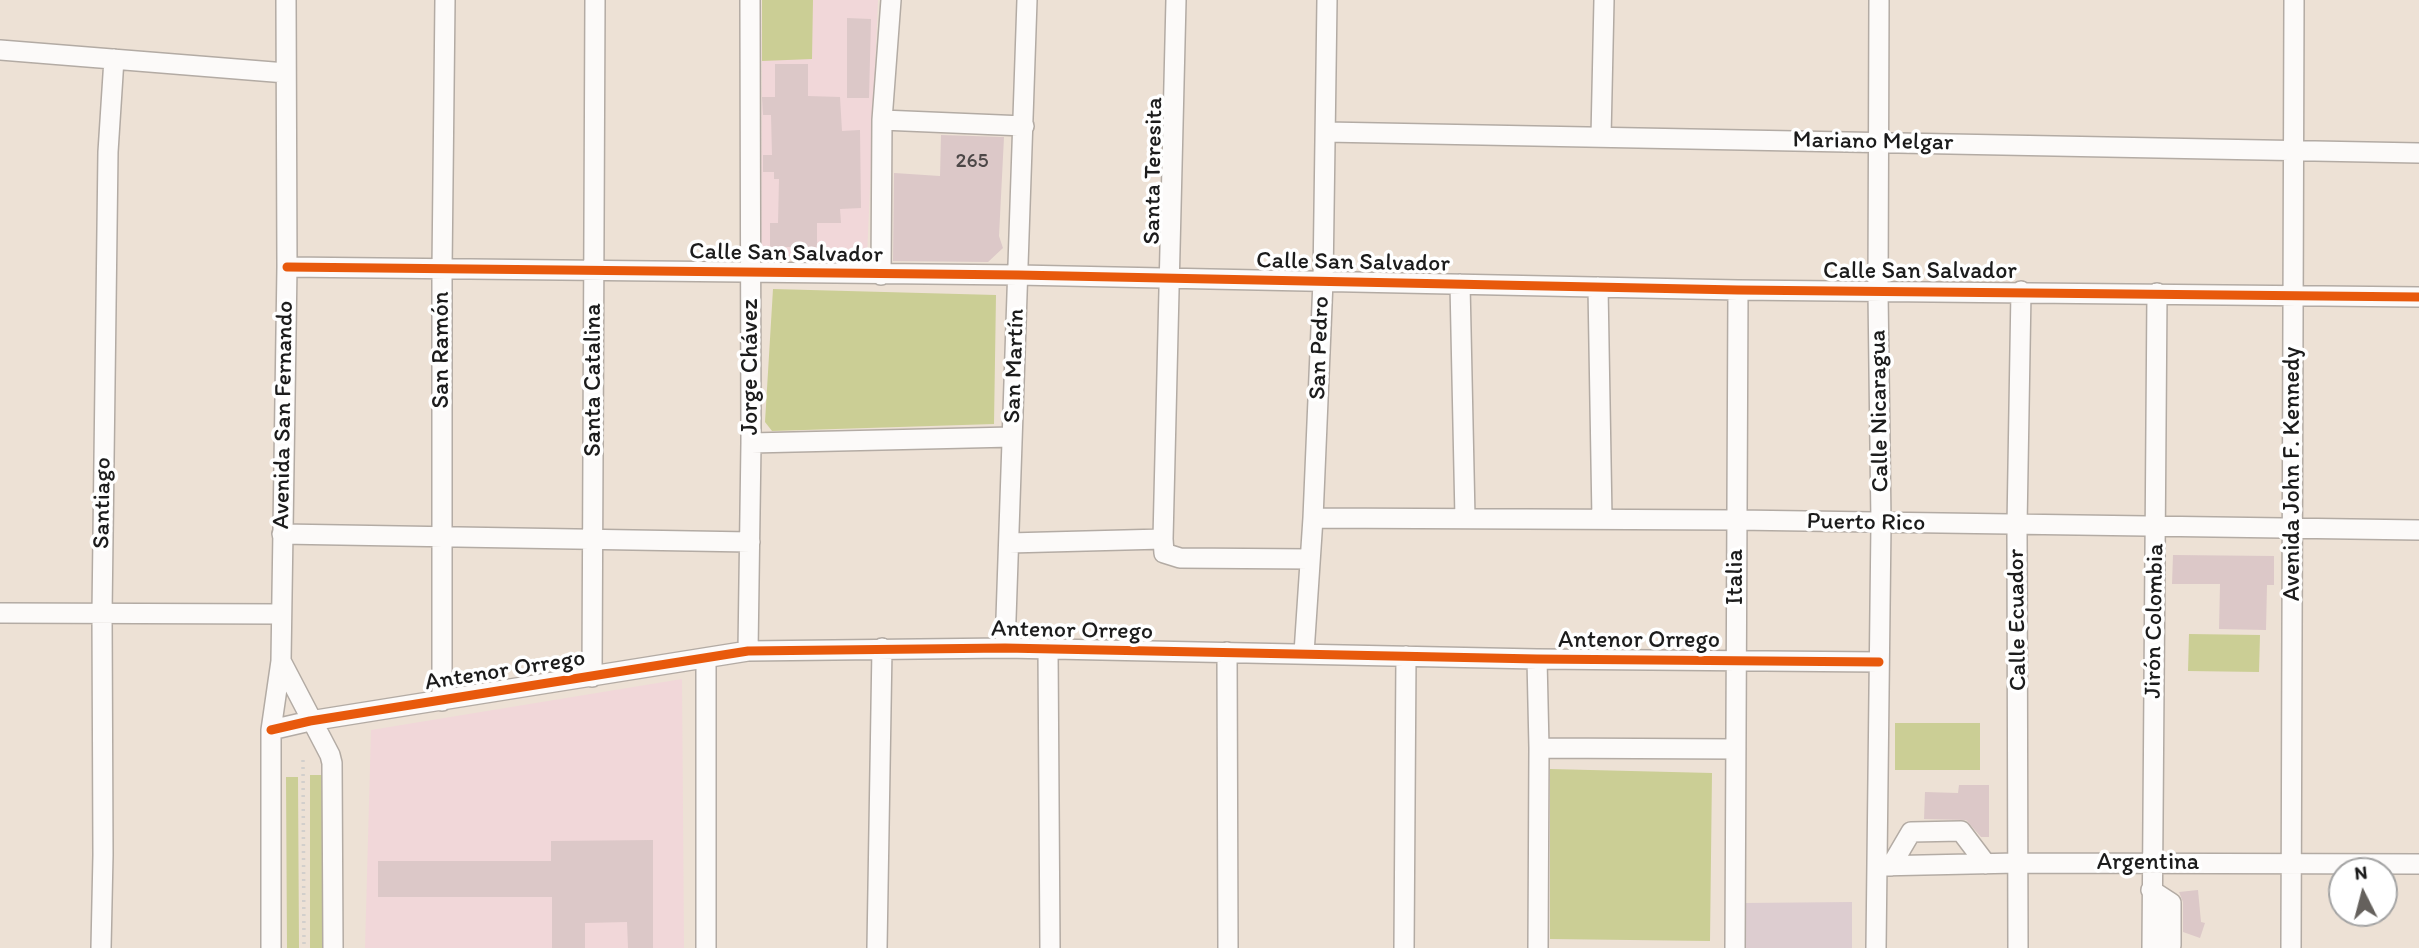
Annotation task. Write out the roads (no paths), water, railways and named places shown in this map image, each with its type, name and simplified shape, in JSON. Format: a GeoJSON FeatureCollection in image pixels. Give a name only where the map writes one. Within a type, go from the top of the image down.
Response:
{"type":"FeatureCollection","features":[{"type":"Feature","properties":{"kind":"street","name":"Avenida San Fernando"},"geometry":{"type":"LineString","coordinates":[[271,948],[271,730],[281,661],[287,267],[286,0]]}},
{"type":"Feature","properties":{"kind":"street","name":"San Ramón"},"geometry":{"type":"LineString","coordinates":[[442,701],[445,0]]}},
{"type":"Feature","properties":{"kind":"street","name":"Santa Catalina"},"geometry":{"type":"LineString","coordinates":[[593,677],[595,0]]}},
{"type":"Feature","properties":{"kind":"street","name":"Jorge Chávez"},"geometry":{"type":"LineString","coordinates":[[748,651],[751,443],[750,0]]}},
{"type":"Feature","properties":{"kind":"street"},"geometry":{"type":"LineString","coordinates":[[881,275],[882,120],[891,0]]}},
{"type":"Feature","properties":{"kind":"street","name":"San Martín"},"geometry":{"type":"LineString","coordinates":[[1005,648],[1027,0]]}},
{"type":"Feature","properties":{"kind":"street","name":"Santa Teresita"},"geometry":{"type":"LineString","coordinates":[[1163,546],[1176,0]]}},
{"type":"Feature","properties":{"kind":"street","name":"San Pedro"},"geometry":{"type":"LineString","coordinates":[[1304,653],[1313,518],[1323,281],[1327,0]]}},
{"type":"Feature","properties":{"kind":"street"},"geometry":{"type":"LineString","coordinates":[[1601,137],[1604,0]]}},
{"type":"Feature","properties":{"kind":"street","name":"Calle Nicaragua"},"geometry":{"type":"LineString","coordinates":[[1876,948],[1884,866],[1879,662],[1879,0]]}},
{"type":"Feature","properties":{"kind":"street","name":"Avenida John F. Kennedy"},"geometry":{"type":"LineString","coordinates":[[2291,948],[2294,0]]}},
{"type":"Feature","properties":{"kind":"street"},"geometry":{"type":"LineString","coordinates":[[0,50],[286,73]]}},
{"type":"Feature","properties":{"kind":"street","name":"Santiago"},"geometry":{"type":"LineString","coordinates":[[101,948],[108,152],[114,59]]}},
{"type":"Feature","properties":{"kind":"street"},"geometry":{"type":"LineString","coordinates":[[882,120],[1024,126]]}},
{"type":"Feature","properties":{"kind":"street","name":"Mariano Melgar"},"geometry":{"type":"LineString","coordinates":[[1326,132],[2419,153]]}},
{"type":"Feature","properties":{"kind":"street","name":"Calle San Salvador"},"geometry":{"type":"LineString","coordinates":[[287,267],[1018,275],[1878,292],[2021,291],[2419,297]]}},
{"type":"Feature","properties":{"kind":"street"},"geometry":{"type":"LineString","coordinates":[[1460,284],[1465,518]]}},
{"type":"Feature","properties":{"kind":"street"},"geometry":{"type":"LineString","coordinates":[[1598,287],[1602,519]]}},
{"type":"Feature","properties":{"kind":"street","name":"Italia"},"geometry":{"type":"LineString","coordinates":[[1735,948],[1738,290]]}},
{"type":"Feature","properties":{"kind":"street","name":"Calle Ecuador"},"geometry":{"type":"LineString","coordinates":[[2018,948],[2017,526],[2021,291]]}},
{"type":"Feature","properties":{"kind":"street","name":"Jirón Colombia"},"geometry":{"type":"LineString","coordinates":[[2152,948],[2157,293]]}},
{"type":"Feature","properties":{"kind":"street"},"geometry":{"type":"LineString","coordinates":[[751,443],[1012,437]]}},
{"type":"Feature","properties":{"kind":"street","name":"Puerto Rico"},"geometry":{"type":"LineString","coordinates":[[1313,518],[1737,520],[2419,530]]}},
{"type":"Feature","properties":{"kind":"street"},"geometry":{"type":"LineString","coordinates":[[282,534],[750,542]]}},
{"type":"Feature","properties":{"kind":"street"},"geometry":{"type":"LineString","coordinates":[[1009,543],[1163,546],[1180,558],[1310,559]]}},
{"type":"Feature","properties":{"kind":"street"},"geometry":{"type":"LineString","coordinates":[[0,613],[281,614]]}},
{"type":"Feature","properties":{"kind":"street"},"geometry":{"type":"LineString","coordinates":[[877,948],[882,648]]}},
{"type":"Feature","properties":{"kind":"street","name":"Antenor Orrego"},"geometry":{"type":"LineString","coordinates":[[271,730],[310,721],[748,651],[1005,648],[1537,659],[1879,662]]}},
{"type":"Feature","properties":{"kind":"street"},"geometry":{"type":"LineString","coordinates":[[1048,650],[1050,948]]}},
{"type":"Feature","properties":{"kind":"street"},"geometry":{"type":"LineString","coordinates":[[1227,652],[1228,948]]}},
{"type":"Feature","properties":{"kind":"street"},"geometry":{"type":"LineString","coordinates":[[1404,948],[1406,656]]}},
{"type":"Feature","properties":{"kind":"street"},"geometry":{"type":"LineString","coordinates":[[706,659],[706,948]]}},
{"type":"Feature","properties":{"kind":"street"},"geometry":{"type":"LineString","coordinates":[[1537,659],[1538,948]]}},
{"type":"Feature","properties":{"kind":"street"},"geometry":{"type":"LineString","coordinates":[[281,661],[332,763],[333,948]]}},
{"type":"Feature","properties":{"kind":"street"},"geometry":{"type":"LineString","coordinates":[[1539,748],[1736,749]]}},
{"type":"Feature","properties":{"kind":"street"},"geometry":{"type":"LineString","coordinates":[[1884,866],[1911,832],[1948,831],[1961,831],[1986,864]]}},
{"type":"Feature","properties":{"kind":"street","name":"Argentina"},"geometry":{"type":"LineString","coordinates":[[1884,866],[2017,863],[2419,864]]}},
{"type":"Feature","properties":{"kind":"street"},"geometry":{"type":"LineString","coordinates":[[2151,890],[2171,903],[2171,945],[2168,948]]}}]}
